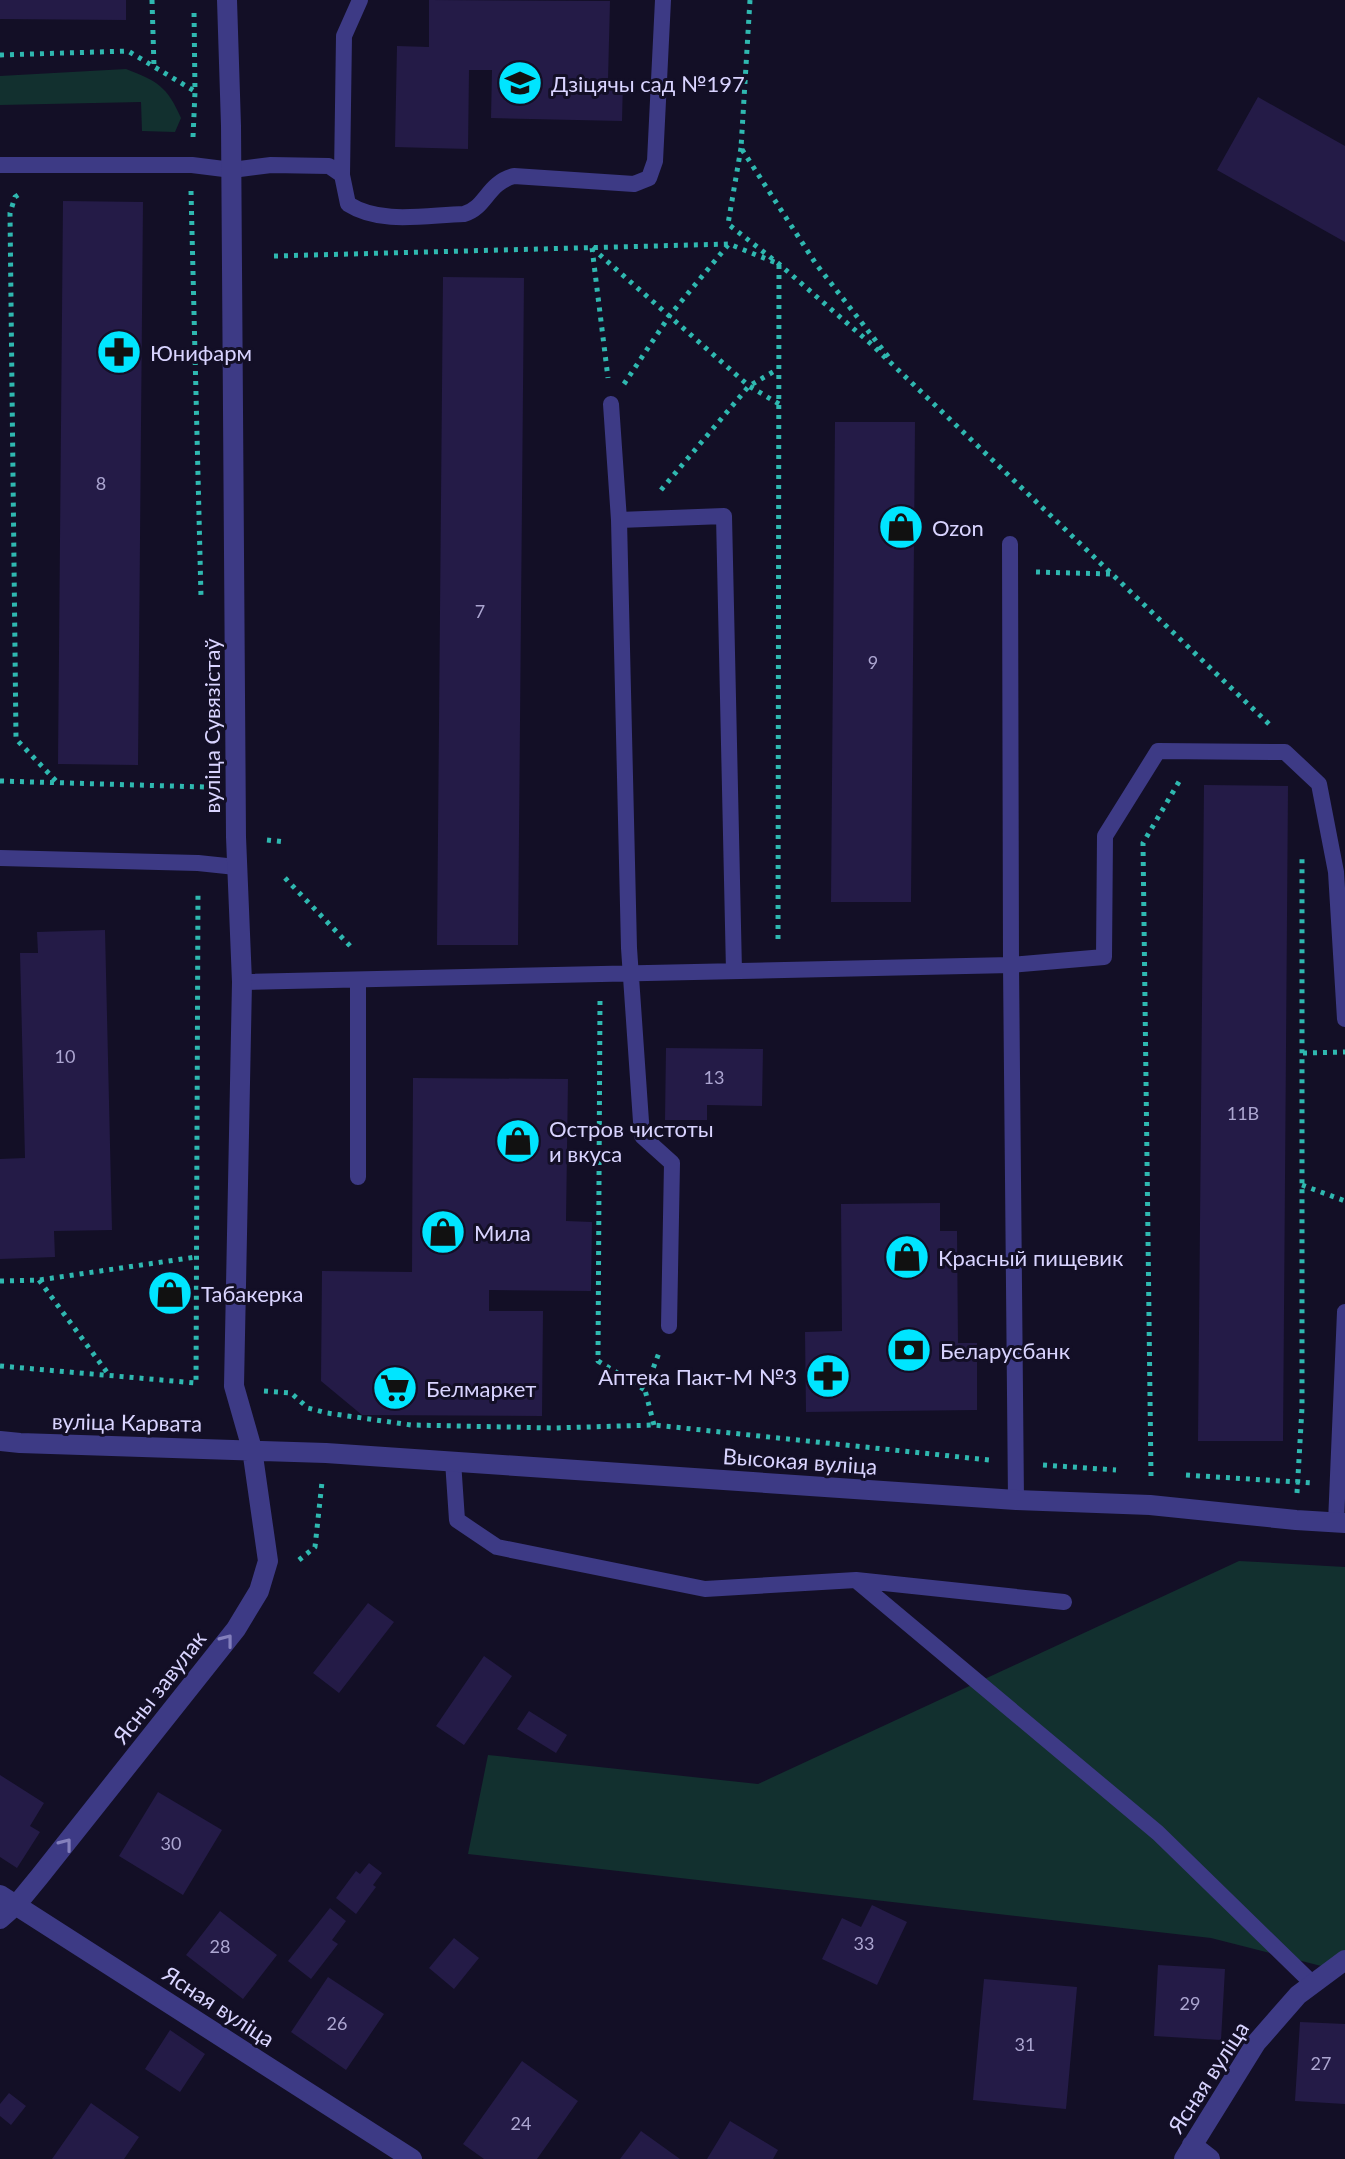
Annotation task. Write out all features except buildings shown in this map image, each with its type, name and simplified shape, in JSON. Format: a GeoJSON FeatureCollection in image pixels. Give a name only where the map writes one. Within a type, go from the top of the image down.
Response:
{"type":"FeatureCollection","features":[{"type":"Feature","properties":{"kind":"street","name":"вуліца Сувязістаў"},"geometry":{"type":"LineString","coordinates":[[227,0],[232,170],[236,867],[242,982],[234,1386],[252,1449]]}},
{"type":"Feature","properties":{"kind":"street","name":"вуліца Карвата"},"geometry":{"type":"LineString","coordinates":[[0,1441],[252,1449]]}},
{"type":"Feature","properties":{"kind":"street","name":"Высокая вуліца"},"geometry":{"type":"LineString","coordinates":[[252,1449],[1016,1500],[1150,1505],[1340,1522]]}},
{"type":"Feature","properties":{"kind":"street","name":"Ясны завулак"},"geometry":{"type":"LineString","coordinates":[[0,1919],[8,1900],[236,1629],[259,1591],[268,1561],[252,1449]]}},
{"type":"Feature","properties":{"kind":"street","name":"Ясная вуліца"},"geometry":{"type":"LineString","coordinates":[[8,1900],[412,2159]]}},
{"type":"Feature","properties":{"kind":"street","name":"Ясная вуліца"},"geometry":{"type":"LineString","coordinates":[[1188,2152],[1256,2043],[1298,1995],[1345,1960]]}},
{"type":"Feature","properties":{"kind":"street"},"geometry":{"type":"LineString","coordinates":[[1188,2152],[1210,2159]]}},
{"type":"Feature","properties":{"kind":"lane"},"geometry":{"type":"LineString","coordinates":[[360,0],[344,36],[342,175],[348,204],[380,217],[472,212],[493,187],[503,179],[514,176],[634,184],[649,178],[655,161],[663,0]]}},
{"type":"Feature","properties":{"kind":"lane"},"geometry":{"type":"LineString","coordinates":[[0,165],[192,165],[232,170],[271,165],[329,166],[342,175]]}},
{"type":"Feature","properties":{"kind":"lane"},"geometry":{"type":"LineString","coordinates":[[611,404],[627,520],[629,948],[642,1136],[672,1163],[669,1326]]}},
{"type":"Feature","properties":{"kind":"lane"},"geometry":{"type":"LineString","coordinates":[[627,520],[724,516],[734,971]]}},
{"type":"Feature","properties":{"kind":"lane"},"geometry":{"type":"LineString","coordinates":[[1010,544],[1016,1500]]}},
{"type":"Feature","properties":{"kind":"lane"},"geometry":{"type":"LineString","coordinates":[[242,982],[1011,965],[1104,957],[1105,836],[1158,751],[1285,752],[1319,784],[1336,872],[1345,1019]]}},
{"type":"Feature","properties":{"kind":"lane"},"geometry":{"type":"LineString","coordinates":[[0,858],[198,863],[236,867]]}},
{"type":"Feature","properties":{"kind":"lane"},"geometry":{"type":"LineString","coordinates":[[358,980],[358,1177]]}},
{"type":"Feature","properties":{"kind":"lane"},"geometry":{"type":"LineString","coordinates":[[1340,1522],[1337,1485],[1345,1312]]}},
{"type":"Feature","properties":{"kind":"lane"},"geometry":{"type":"LineString","coordinates":[[453,1461],[457,1520],[497,1547],[705,1589],[856,1580],[1064,1602]]}},
{"type":"Feature","properties":{"kind":"lane"},"geometry":{"type":"LineString","coordinates":[[856,1580],[1158,1833],[1313,1984]]}},
{"type":"Feature","properties":{"kind":"path"},"geometry":{"type":"LineString","coordinates":[[152,0],[154,67]]}},
{"type":"Feature","properties":{"kind":"path"},"geometry":{"type":"LineString","coordinates":[[194,0],[195,92],[191,194],[201,600]]}},
{"type":"Feature","properties":{"kind":"path"},"geometry":{"type":"LineString","coordinates":[[750,0],[741,148],[728,224],[779,264],[895,367],[1297,751],[1300,766]]}},
{"type":"Feature","properties":{"kind":"path"},"geometry":{"type":"LineString","coordinates":[[0,55],[128,51],[195,92]]}},
{"type":"Feature","properties":{"kind":"path"},"geometry":{"type":"LineString","coordinates":[[741,148],[816,264],[895,367]]}},
{"type":"Feature","properties":{"kind":"path"},"geometry":{"type":"LineString","coordinates":[[180,189],[191,194]]}},
{"type":"Feature","properties":{"kind":"path"},"geometry":{"type":"LineString","coordinates":[[24,192],[15,197],[10,213],[16,739],[57,782]]}},
{"type":"Feature","properties":{"kind":"path"},"geometry":{"type":"LineString","coordinates":[[274,256],[729,244],[779,264]]}},
{"type":"Feature","properties":{"kind":"path"},"geometry":{"type":"LineString","coordinates":[[611,404],[670,315],[729,244]]}},
{"type":"Feature","properties":{"kind":"path"},"geometry":{"type":"LineString","coordinates":[[592,248],[749,386],[779,404]]}},
{"type":"Feature","properties":{"kind":"path"},"geometry":{"type":"LineString","coordinates":[[592,248],[611,404]]}},
{"type":"Feature","properties":{"kind":"path"},"geometry":{"type":"LineString","coordinates":[[779,264],[779,970]]}},
{"type":"Feature","properties":{"kind":"path"},"geometry":{"type":"LineString","coordinates":[[627,520],[749,386],[779,369]]}},
{"type":"Feature","properties":{"kind":"path"},"geometry":{"type":"LineString","coordinates":[[1011,572],[1111,574]]}},
{"type":"Feature","properties":{"kind":"path"},"geometry":{"type":"LineString","coordinates":[[0,781],[205,787],[205,772]]}},
{"type":"Feature","properties":{"kind":"path"},"geometry":{"type":"LineString","coordinates":[[1150,1505],[1143,843],[1183,775]]}},
{"type":"Feature","properties":{"kind":"path"},"geometry":{"type":"LineString","coordinates":[[1296,1520],[1302,1408],[1302,852]]}},
{"type":"Feature","properties":{"kind":"path"},"geometry":{"type":"LineString","coordinates":[[2,1364],[196,1383],[198,863]]}},
{"type":"Feature","properties":{"kind":"path"},"geometry":{"type":"LineString","coordinates":[[285,878],[360,957]]}},
{"type":"Feature","properties":{"kind":"path"},"geometry":{"type":"LineString","coordinates":[[600,976],[598,1361],[645,1390]]}},
{"type":"Feature","properties":{"kind":"path"},"geometry":{"type":"LineString","coordinates":[[1303,1053],[1345,1052]]}},
{"type":"Feature","properties":{"kind":"path"},"geometry":{"type":"LineString","coordinates":[[1302,1185],[1345,1201]]}},
{"type":"Feature","properties":{"kind":"path"},"geometry":{"type":"LineString","coordinates":[[0,1281],[39,1280],[196,1257]]}},
{"type":"Feature","properties":{"kind":"path"},"geometry":{"type":"LineString","coordinates":[[39,1280],[109,1375]]}},
{"type":"Feature","properties":{"kind":"path"},"geometry":{"type":"LineString","coordinates":[[654,1425],[645,1390],[669,1326]]}},
{"type":"Feature","properties":{"kind":"path"},"geometry":{"type":"LineString","coordinates":[[253,1390],[291,1393],[308,1408],[327,1413],[411,1425],[554,1428],[654,1425],[1121,1471]]}},
{"type":"Feature","properties":{"kind":"path"},"geometry":{"type":"LineString","coordinates":[[259,1591],[315,1547],[326,1453],[327,1413]]}},
{"type":"Feature","properties":{"kind":"path"},"geometry":{"type":"LineString","coordinates":[[1151,1473],[1165,1474]]}},
{"type":"Feature","properties":{"kind":"path"},"geometry":{"type":"LineString","coordinates":[[1180,1475],[1337,1485]]}},
{"type":"Feature","properties":{"kind":"green space"},"geometry":{"type":"Polygon","coordinates":[[[126,69],[153,81],[166,92],[181,118],[175,132],[142,131],[141,102],[0,105],[0,76],[126,69]]]}},
{"type":"Feature","properties":{"kind":"green space"},"geometry":{"type":"Polygon","coordinates":[[[1239,1561],[1345,1567],[1345,1972],[1211,1938],[468,1854],[488,1755],[758,1784],[1239,1561]]]}},
{"type":"Feature","properties":{"kind":"place","name":"Дзіцячы сад №197"},"geometry":{"type":"Point","coordinates":[520,83]}},
{"type":"Feature","properties":{"kind":"place","name":"Юнифарм"},"geometry":{"type":"Point","coordinates":[119,352]}},
{"type":"Feature","properties":{"kind":"place","name":"Ozon"},"geometry":{"type":"Point","coordinates":[901,527]}},
{"type":"Feature","properties":{"kind":"place","name":"Остров чистоты и вкуса"},"geometry":{"type":"Point","coordinates":[518,1141]}},
{"type":"Feature","properties":{"kind":"place","name":"Мила"},"geometry":{"type":"Point","coordinates":[443,1232]}},
{"type":"Feature","properties":{"kind":"place","name":"Красный пищевик"},"geometry":{"type":"Point","coordinates":[907,1257]}},
{"type":"Feature","properties":{"kind":"place","name":"Табакерка"},"geometry":{"type":"Point","coordinates":[170,1293]}},
{"type":"Feature","properties":{"kind":"place","name":"Беларусбанк"},"geometry":{"type":"Point","coordinates":[909,1350]}},
{"type":"Feature","properties":{"kind":"place","name":"Аптека Пакт-М №3"},"geometry":{"type":"Point","coordinates":[828,1376]}},
{"type":"Feature","properties":{"kind":"place","name":"Белмаркет"},"geometry":{"type":"Point","coordinates":[395,1388]}}]}
